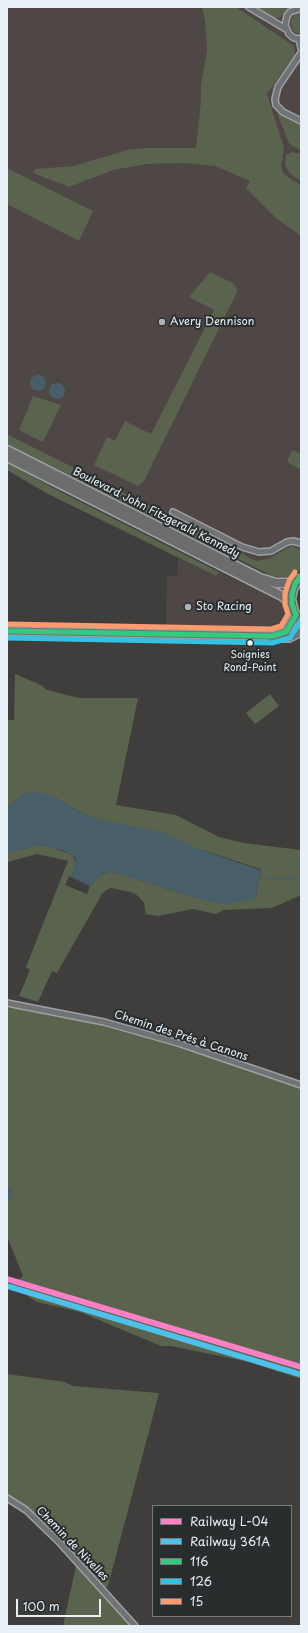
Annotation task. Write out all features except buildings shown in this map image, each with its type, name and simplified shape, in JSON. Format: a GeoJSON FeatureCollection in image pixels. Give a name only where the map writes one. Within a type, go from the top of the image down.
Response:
{"type":"FeatureCollection","features":[{"type":"Feature","properties":{"kind":"main road","name":"Boulevard John Fitzgerald Kennedy"},"geometry":{"type":"LineString","coordinates":[[7,450],[260,578],[276,583],[288,583],[299,578]]}},
{"type":"Feature","properties":{"kind":"main road","name":"Boulevard John Fitzgerald Kennedy"},"geometry":{"type":"LineString","coordinates":[[7,457],[282,596],[292,604]]}},
{"type":"Feature","properties":{"kind":"main road"},"geometry":{"type":"LineString","coordinates":[[298,618],[292,604],[292,594],[299,578]]}},
{"type":"Feature","properties":{"kind":"street"},"geometry":{"type":"LineString","coordinates":[[249,7],[286,29]]}},
{"type":"Feature","properties":{"kind":"street"},"geometry":{"type":"LineString","coordinates":[[301,8],[290,12],[285,25],[289,34],[300,39],[301,48]]}},
{"type":"Feature","properties":{"kind":"street"},"geometry":{"type":"LineString","coordinates":[[273,22],[287,17]]}},
{"type":"Feature","properties":{"kind":"street"},"geometry":{"type":"LineString","coordinates":[[301,53],[278,87],[275,99],[280,110],[301,121]]}},
{"type":"Feature","properties":{"kind":"street"},"geometry":{"type":"LineString","coordinates":[[173,512],[242,547],[255,551],[271,551],[293,541],[301,544]]}},
{"type":"Feature","properties":{"kind":"street"},"geometry":{"type":"LineString","coordinates":[[7,631],[272,636],[286,632],[298,618]]}},
{"type":"Feature","properties":{"kind":"street"},"geometry":{"type":"LineString","coordinates":[[7,635],[284,639],[301,632]]}},
{"type":"Feature","properties":{"kind":"street","name":"Chemin des Prés à Canons"},"geometry":{"type":"LineString","coordinates":[[7,1004],[104,1022],[178,1043],[301,1085]]}},
{"type":"Feature","properties":{"kind":"street","name":"Chemin de Nivelles"},"geometry":{"type":"LineString","coordinates":[[7,1498],[26,1510],[60,1543],[135,1626]]}},
{"type":"Feature","properties":{"kind":"shaded area"},"geometry":{"type":"Polygon","coordinates":[[[7,7],[301,7],[301,551],[292,546],[270,558],[256,561],[238,550],[7,434],[7,7]]]}},
{"type":"Feature","properties":{"kind":"shaded area"},"geometry":{"type":"Polygon","coordinates":[[[178,558],[216,576],[219,572],[284,602],[289,611],[287,621],[281,629],[166,631],[167,576],[177,576],[178,558]]]}},
{"type":"Feature","properties":{"kind":"green space"},"geometry":{"type":"Polygon","coordinates":[[[202,7],[236,7],[294,46],[295,55],[267,94],[284,148],[281,166],[283,173],[301,185],[301,236],[277,219],[246,188],[250,181],[215,166],[182,163],[147,164],[113,170],[69,187],[33,173],[35,169],[74,166],[127,150],[146,148],[196,148],[201,101],[201,85],[207,50],[205,20],[202,7]]]}},
{"type":"Feature","properties":{"kind":"green space"},"geometry":{"type":"Polygon","coordinates":[[[256,7],[293,7],[279,18],[273,18],[256,7]]]}},
{"type":"Feature","properties":{"kind":"green space"},"geometry":{"type":"Polygon","coordinates":[[[297,13],[301,13],[301,34],[294,32],[291,26],[291,20],[297,13]]]}},
{"type":"Feature","properties":{"kind":"green space"},"geometry":{"type":"Polygon","coordinates":[[[277,113],[301,125],[301,150],[289,143],[277,113]]]}},
{"type":"Feature","properties":{"kind":"green space"},"geometry":{"type":"Polygon","coordinates":[[[292,152],[301,154],[301,181],[290,174],[285,165],[286,155],[292,152]]]}},
{"type":"Feature","properties":{"kind":"green space"},"geometry":{"type":"Polygon","coordinates":[[[7,168],[93,211],[79,241],[7,204],[7,168]]]}},
{"type":"Feature","properties":{"kind":"green space"},"geometry":{"type":"Polygon","coordinates":[[[210,272],[233,283],[238,290],[144,481],[138,486],[94,465],[107,437],[115,441],[125,421],[151,434],[214,310],[189,297],[210,272]]]}},
{"type":"Feature","properties":{"kind":"green space"},"geometry":{"type":"Polygon","coordinates":[[[33,396],[61,405],[43,442],[19,430],[33,396]]]}},
{"type":"Feature","properties":{"kind":"green space"},"geometry":{"type":"Polygon","coordinates":[[[7,434],[238,550],[256,561],[270,558],[292,546],[297,548],[301,551],[301,569],[289,577],[282,578],[270,575],[7,444],[7,434]]]}},
{"type":"Feature","properties":{"kind":"green space"},"geometry":{"type":"Polygon","coordinates":[[[292,450],[301,454],[301,470],[287,462],[292,450]]]}},
{"type":"Feature","properties":{"kind":"green space"},"geometry":{"type":"Polygon","coordinates":[[[7,463],[219,572],[216,576],[48,494],[7,470],[7,463]]]}},
{"type":"Feature","properties":{"kind":"green space"},"geometry":{"type":"Polygon","coordinates":[[[15,674],[41,685],[47,690],[79,698],[138,698],[116,805],[176,815],[219,837],[244,843],[301,850],[301,895],[272,908],[224,910],[216,914],[193,909],[158,916],[146,914],[144,903],[134,893],[112,888],[106,890],[102,894],[57,973],[52,971],[38,1002],[19,996],[30,970],[26,967],[68,861],[37,854],[7,862],[7,853],[38,845],[52,847],[72,855],[76,862],[71,877],[69,876],[65,885],[87,894],[90,886],[100,875],[113,872],[196,898],[256,897],[258,883],[262,873],[260,869],[230,859],[123,825],[99,820],[82,813],[52,796],[24,793],[7,809],[7,720],[14,720],[15,674]]]}},
{"type":"Feature","properties":{"kind":"green space"},"geometry":{"type":"Polygon","coordinates":[[[270,694],[279,706],[255,724],[246,713],[270,694]]]}},
{"type":"Feature","properties":{"kind":"green space"},"geometry":{"type":"Polygon","coordinates":[[[7,1005],[103,1024],[181,1047],[301,1086],[301,1379],[249,1362],[171,1346],[161,1346],[80,1312],[37,1302],[11,1285],[23,1276],[7,1236],[7,1005]]]}},
{"type":"Feature","properties":{"kind":"green space"},"geometry":{"type":"Polygon","coordinates":[[[7,1374],[65,1382],[73,1386],[159,1393],[108,1586],[102,1590],[135,1626],[63,1626],[77,1561],[36,1519],[7,1498],[7,1374]]]}},
{"type":"Feature","properties":{"kind":"water"},"geometry":{"type":"Polygon","coordinates":[[[35,375],[41,375],[46,380],[44,389],[41,391],[35,391],[30,386],[30,380],[35,375]]]}},
{"type":"Feature","properties":{"kind":"water"},"geometry":{"type":"Polygon","coordinates":[[[54,383],[60,383],[65,388],[63,397],[60,399],[54,399],[49,394],[49,388],[54,383]]]}},
{"type":"Feature","properties":{"kind":"water"},"geometry":{"type":"Polygon","coordinates":[[[38,792],[52,796],[82,813],[99,820],[162,832],[201,850],[260,870],[262,873],[258,883],[256,897],[252,900],[222,904],[196,898],[113,872],[103,873],[90,886],[71,877],[76,859],[72,855],[62,850],[39,845],[7,853],[7,809],[24,793],[38,792]]]}},
{"type":"Feature","properties":{"kind":"water"},"geometry":{"type":"Polygon","coordinates":[[[7,1186],[10,1187],[12,1192],[9,1203],[7,1198],[7,1186]]]}},
{"type":"Feature","properties":{"kind":"waterway"},"geometry":{"type":"LineString","coordinates":[[267,879],[301,878]]}},
{"type":"Feature","properties":{"kind":"rail line","name":"L-04"},"geometry":{"type":"LineString","coordinates":[[7,1279],[301,1367]]}},
{"type":"Feature","properties":{"kind":"rail line","name":"361A"},"geometry":{"type":"LineString","coordinates":[[7,1286],[299,1374]]}},
{"type":"Feature","properties":{"kind":"transit line","name":"15"},"geometry":{"type":"LineString","coordinates":[[7,624],[271,629],[281,626],[288,614],[285,605],[285,593],[289,581],[295,572]]}},
{"type":"Feature","properties":{"kind":"transit line","name":"116"},"geometry":{"type":"LineString","coordinates":[[296,615],[292,604],[292,594],[295,584],[301,576]]}},
{"type":"Feature","properties":{"kind":"transit line","name":"116"},"geometry":{"type":"LineString","coordinates":[[7,631],[272,636],[286,632],[296,615]]}},
{"type":"Feature","properties":{"kind":"transit line","name":"126"},"geometry":{"type":"LineString","coordinates":[[7,638],[272,643],[290,638],[301,620]]}},
{"type":"Feature","properties":{"kind":"place","name":"Avery Dennison"},"geometry":{"type":"Point","coordinates":[162,322]}},
{"type":"Feature","properties":{"kind":"place","name":"Sto Racing"},"geometry":{"type":"Point","coordinates":[188,607]}},
{"type":"Feature","properties":{"kind":"place","name":"Soignies Rond-Point"},"geometry":{"type":"Point","coordinates":[250,643]}}]}
